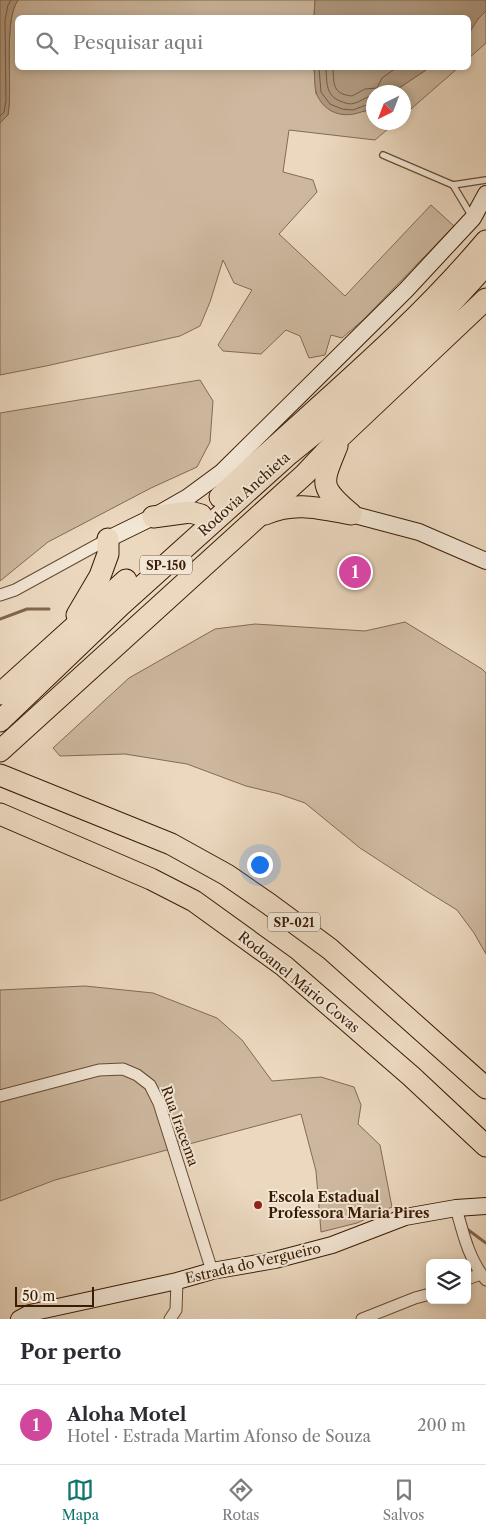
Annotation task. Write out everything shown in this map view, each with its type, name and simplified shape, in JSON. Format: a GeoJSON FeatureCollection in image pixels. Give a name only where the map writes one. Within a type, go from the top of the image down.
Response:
{"type":"FeatureCollection","features":[{"type":"Feature","properties":{"kind":"highway","name":"Rodovia Anchieta"},"geometry":{"type":"LineString","coordinates":[[0,694],[51,648],[193,508],[278,442],[395,338],[442,291],[486,241]]}},
{"type":"Feature","properties":{"kind":"highway","name":"Rodovia Anchieta"},"geometry":{"type":"LineString","coordinates":[[0,721],[128,599],[289,454],[337,415],[424,333],[486,265]]}},
{"type":"Feature","properties":{"kind":"highway","name":"Rodovia Anchieta"},"geometry":{"type":"LineString","coordinates":[[0,750],[305,474],[340,437],[486,299]]}},
{"type":"Feature","properties":{"kind":"highway"},"geometry":{"type":"LineString","coordinates":[[213,558],[219,547],[237,525],[324,434],[337,415]]}},
{"type":"Feature","properties":{"kind":"highway"},"geometry":{"type":"LineString","coordinates":[[340,437],[326,475],[326,483],[330,494],[351,514]]}},
{"type":"Feature","properties":{"kind":"highway"},"geometry":{"type":"LineString","coordinates":[[256,518],[274,510],[297,506],[351,514]]}},
{"type":"Feature","properties":{"kind":"highway"},"geometry":{"type":"LineString","coordinates":[[153,517],[193,508]]}},
{"type":"Feature","properties":{"kind":"highway"},"geometry":{"type":"LineString","coordinates":[[51,648],[76,617],[100,576],[108,554],[108,538]]}},
{"type":"Feature","properties":{"kind":"highway","name":"SP-021"},"geometry":{"type":"LineString","coordinates":[[0,775],[71,802],[171,844],[227,876],[330,949],[486,1088]]}},
{"type":"Feature","properties":{"kind":"highway","name":"Rodoanel Mário Covas"},"geometry":{"type":"LineString","coordinates":[[0,814],[151,879],[194,902],[237,931],[284,966],[444,1106],[486,1146]]}},
{"type":"Feature","properties":{"kind":"street"},"geometry":{"type":"LineString","coordinates":[[193,508],[222,472],[406,290],[472,218],[486,194]]}},
{"type":"Feature","properties":{"kind":"street"},"geometry":{"type":"LineString","coordinates":[[351,514],[419,532],[486,561]]}},
{"type":"Feature","properties":{"kind":"street"},"geometry":{"type":"LineString","coordinates":[[0,595],[15,590],[108,538],[153,517]]}},
{"type":"Feature","properties":{"kind":"street","name":"Rua Iracema"},"geometry":{"type":"LineString","coordinates":[[0,1096],[99,1070],[123,1069],[144,1080],[150,1085],[159,1103],[212,1271]]}},
{"type":"Feature","properties":{"kind":"street","name":"Estrada do Vergueiro"},"geometry":{"type":"LineString","coordinates":[[19,1319],[30,1313],[58,1312],[212,1271],[275,1260],[332,1245],[404,1217],[456,1208],[486,1206]]}},
{"type":"Feature","properties":{"kind":"street"},"geometry":{"type":"LineString","coordinates":[[456,1208],[469,1253],[483,1277]]}},
{"type":"Feature","properties":{"kind":"street"},"geometry":{"type":"LineString","coordinates":[[177,1281],[173,1315],[184,1319]]}},
{"type":"Feature","properties":{"kind":"street"},"geometry":{"type":"LineString","coordinates":[[362,1319],[426,1295]]}},
{"type":"Feature","properties":{"kind":"lane"},"geometry":{"type":"LineString","coordinates":[[383,155],[452,185],[486,180]]}},
{"type":"Feature","properties":{"kind":"lane"},"geometry":{"type":"LineString","coordinates":[[452,185],[472,218]]}},
{"type":"Feature","properties":{"kind":"shaded area"},"geometry":{"type":"Polygon","coordinates":[[[18,0],[315,0],[314,15],[15,15],[15,70],[314,70],[316,94],[366,111],[366,130],[387,130],[375,140],[289,130],[283,172],[313,180],[317,192],[279,234],[345,296],[431,205],[454,226],[363,320],[342,338],[331,335],[325,355],[309,358],[300,336],[286,330],[261,354],[223,351],[218,345],[252,290],[234,283],[223,260],[210,302],[200,326],[180,336],[0,375],[0,123],[8,115],[13,10],[18,0]]]}},
{"type":"Feature","properties":{"kind":"shaded area"},"geometry":{"type":"Polygon","coordinates":[[[486,11],[486,43],[471,56],[471,30],[486,11]]]}},
{"type":"Feature","properties":{"kind":"shaded area"},"geometry":{"type":"Polygon","coordinates":[[[426,70],[456,70],[411,109],[411,85],[404,85],[426,70]]]}},
{"type":"Feature","properties":{"kind":"shaded area"},"geometry":{"type":"Polygon","coordinates":[[[200,380],[213,401],[210,442],[197,467],[151,488],[48,542],[0,581],[0,413],[200,380]]]}},
{"type":"Feature","properties":{"kind":"shaded area"},"geometry":{"type":"Polygon","coordinates":[[[405,622],[486,673],[486,954],[474,933],[457,910],[360,848],[305,803],[246,786],[187,764],[125,754],[60,756],[53,748],[129,678],[215,629],[255,624],[365,631],[405,622]]]}},
{"type":"Feature","properties":{"kind":"shaded area"},"geometry":{"type":"Polygon","coordinates":[[[85,986],[153,993],[217,1018],[242,1040],[272,1081],[321,1077],[354,1087],[361,1105],[358,1124],[380,1145],[392,1207],[357,1223],[321,1232],[316,1171],[301,1114],[55,1180],[0,1201],[0,990],[85,986]]]}},
{"type":"Feature","properties":{"kind":"water"},"geometry":{"type":"Polygon","coordinates":[[[0,0],[18,0],[13,10],[11,23],[8,115],[0,123],[0,0]]]}},
{"type":"Feature","properties":{"kind":"water"},"geometry":{"type":"Polygon","coordinates":[[[315,0],[486,0],[486,11],[471,30],[471,15],[314,15],[315,0]]]}},
{"type":"Feature","properties":{"kind":"water"},"geometry":{"type":"Polygon","coordinates":[[[314,70],[426,70],[404,85],[366,85],[366,110],[350,115],[328,109],[316,92],[314,70]]]}},
{"type":"Feature","properties":{"kind":"waterway"},"geometry":{"type":"LineString","coordinates":[[0,619],[27,609],[49,609]]}},
{"type":"Feature","properties":{"kind":"waterway"},"geometry":{"type":"LineString","coordinates":[[467,1229],[486,1243]]}},
{"type":"Feature","properties":{"kind":"place","name":"Aloha Motel"},"geometry":{"type":"Point","coordinates":[355,572]}},
{"type":"Feature","properties":{"kind":"place","name":"Escola Estadual Professora Maria Pires"},"geometry":{"type":"Point","coordinates":[258,1205]}}]}
